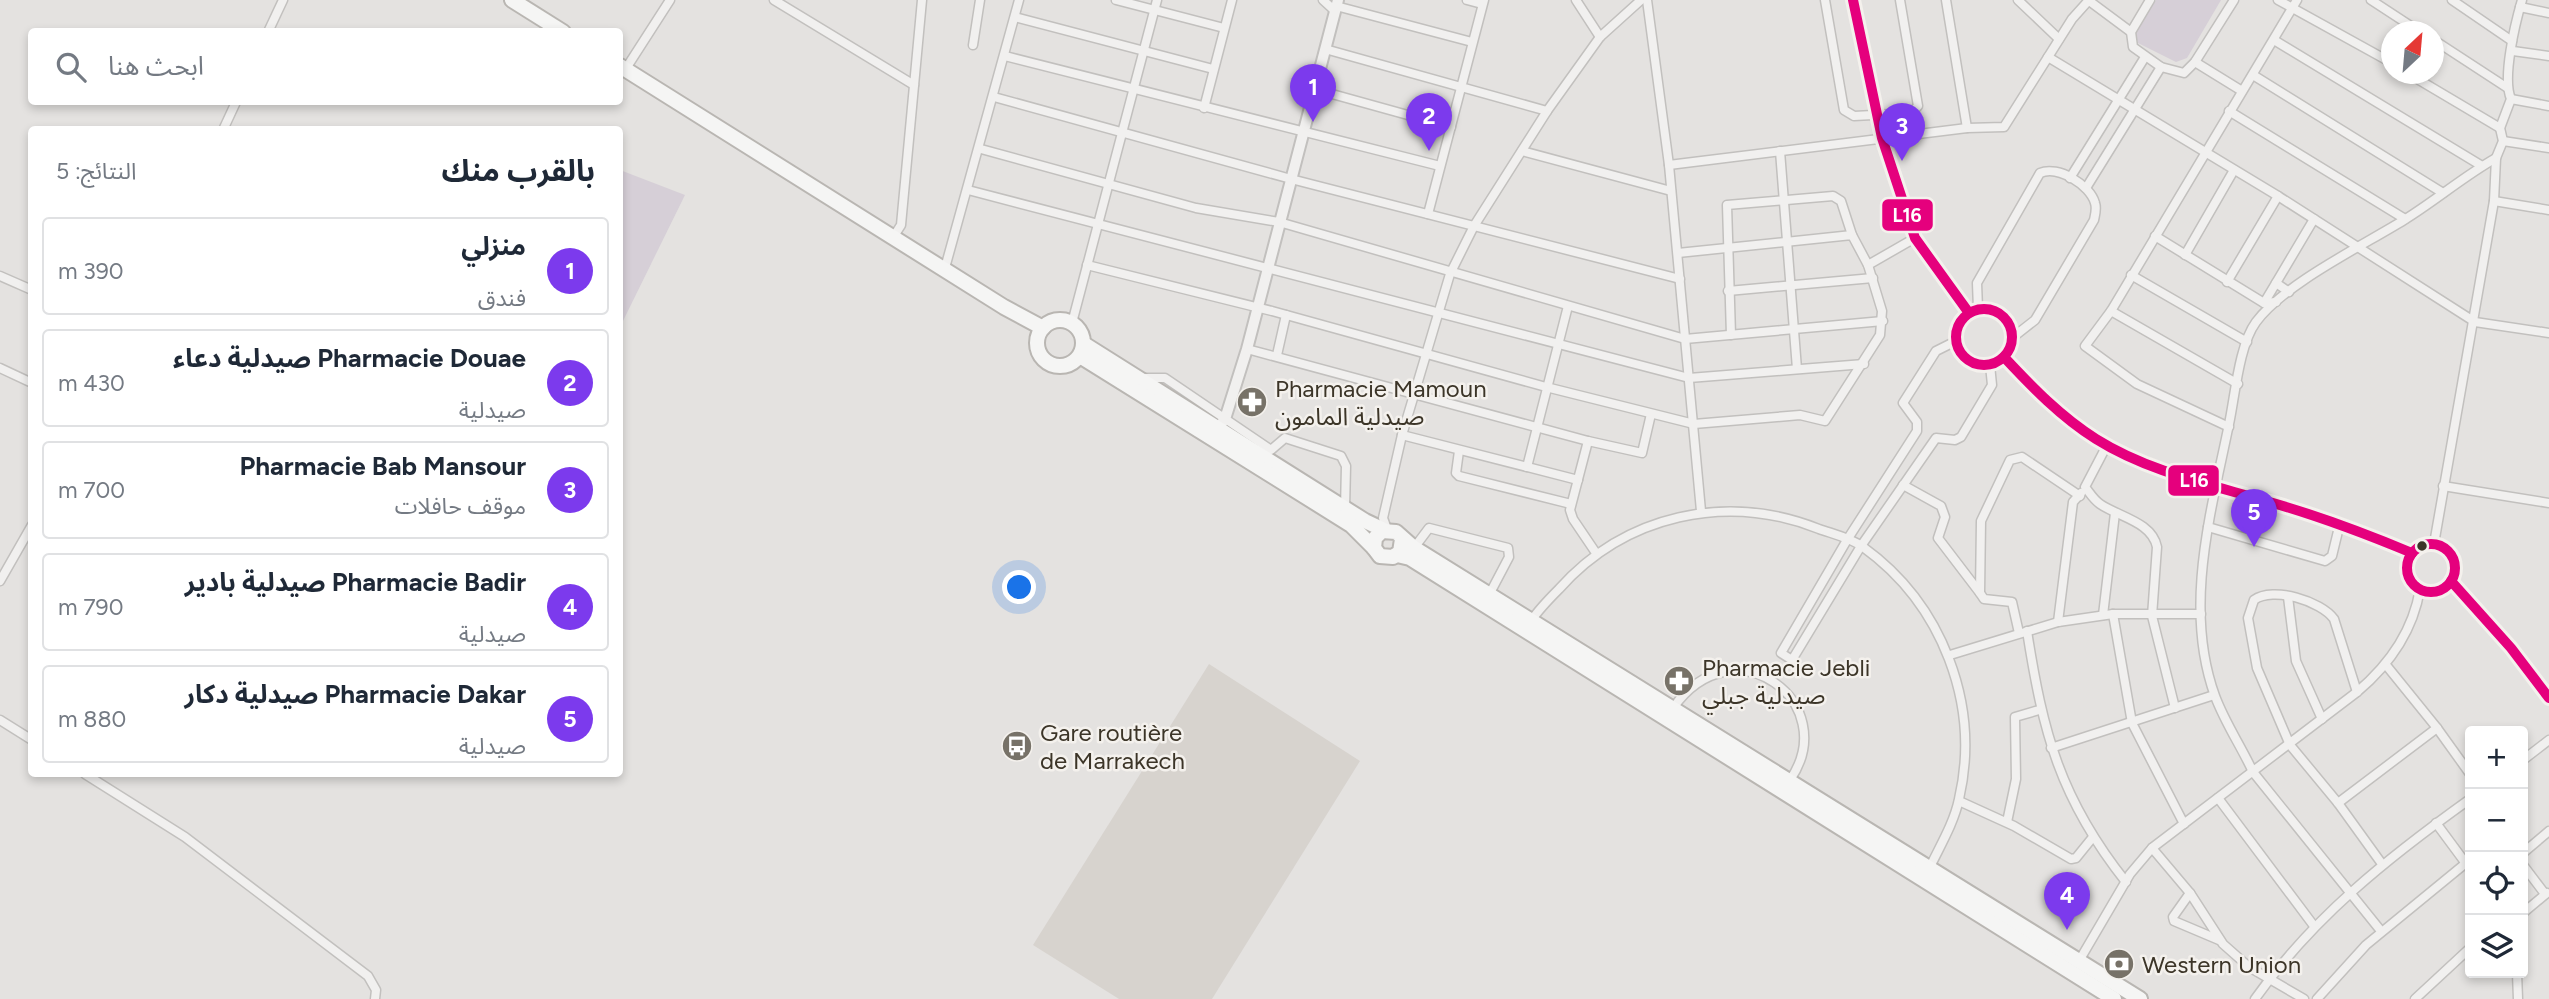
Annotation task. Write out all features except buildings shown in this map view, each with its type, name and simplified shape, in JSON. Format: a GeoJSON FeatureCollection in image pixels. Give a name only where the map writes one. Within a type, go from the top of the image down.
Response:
{"type":"FeatureCollection","features":[{"type":"Feature","properties":{"kind":"highway"},"geometry":{"type":"LineString","coordinates":[[512,0],[557,28]]}},
{"type":"Feature","properties":{"kind":"highway"},"geometry":{"type":"LineString","coordinates":[[623,69],[945,268],[1040,333]]}},
{"type":"Feature","properties":{"kind":"highway"},"geometry":{"type":"LineString","coordinates":[[1055,320],[1072,323],[1081,332],[1082,350],[1070,364],[1052,365],[1039,352],[1040,333],[1055,320]]}},
{"type":"Feature","properties":{"kind":"highway"},"geometry":{"type":"LineString","coordinates":[[1082,350],[1222,424],[1345,509],[1385,530],[1396,532],[1414,548],[2140,999]]}},
{"type":"Feature","properties":{"kind":"highway"},"geometry":{"type":"LineString","coordinates":[[1082,350],[1351,525],[1384,558],[1397,555],[1422,566],[2114,999]]}},
{"type":"Feature","properties":{"kind":"highway"},"geometry":{"type":"LineString","coordinates":[[1374,548],[1375,538],[1385,530]]}},
{"type":"Feature","properties":{"kind":"highway"},"geometry":{"type":"LineString","coordinates":[[1397,555],[1402,548],[1402,539]]}},
{"type":"Feature","properties":{"kind":"street"},"geometry":{"type":"LineString","coordinates":[[270,28],[283,0]]}},
{"type":"Feature","properties":{"kind":"street"},"geometry":{"type":"LineString","coordinates":[[623,67],[670,0]]}},
{"type":"Feature","properties":{"kind":"street"},"geometry":{"type":"LineString","coordinates":[[774,0],[914,85]]}},
{"type":"Feature","properties":{"kind":"street"},"geometry":{"type":"LineString","coordinates":[[894,236],[901,225],[922,0]]}},
{"type":"Feature","properties":{"kind":"street"},"geometry":{"type":"LineString","coordinates":[[973,45],[980,0]]}},
{"type":"Feature","properties":{"kind":"street"},"geometry":{"type":"LineString","coordinates":[[945,268],[981,149],[1019,0]]}},
{"type":"Feature","properties":{"kind":"street"},"geometry":{"type":"LineString","coordinates":[[1116,0],[1224,28]]}},
{"type":"Feature","properties":{"kind":"street"},"geometry":{"type":"LineString","coordinates":[[1072,323],[1157,0]]}},
{"type":"Feature","properties":{"kind":"street"},"geometry":{"type":"LineString","coordinates":[[1204,108],[1232,0]]}},
{"type":"Feature","properties":{"kind":"street"},"geometry":{"type":"LineString","coordinates":[[1323,0],[1336,6],[1472,42]]}},
{"type":"Feature","properties":{"kind":"street"},"geometry":{"type":"LineString","coordinates":[[1428,214],[1483,2],[1467,0]]}},
{"type":"Feature","properties":{"kind":"street"},"geometry":{"type":"LineString","coordinates":[[1576,0],[1600,37]]}},
{"type":"Feature","properties":{"kind":"street"},"geometry":{"type":"LineString","coordinates":[[1385,530],[1383,518],[1402,435],[1436,312],[1450,274],[1474,226],[1547,111],[1600,37],[1641,0]]}},
{"type":"Feature","properties":{"kind":"street"},"geometry":{"type":"LineString","coordinates":[[1647,0],[1669,165],[1701,511]]}},
{"type":"Feature","properties":{"kind":"street"},"geometry":{"type":"LineString","coordinates":[[1825,0],[1844,110],[1854,116],[1911,113],[1919,104],[1900,0]]}},
{"type":"Feature","properties":{"kind":"street"},"geometry":{"type":"LineString","coordinates":[[1853,0],[1882,138],[1915,238],[1974,311],[2002,316],[2011,330],[2012,338]]}},
{"type":"Feature","properties":{"kind":"street"},"geometry":{"type":"LineString","coordinates":[[1946,0],[1967,128]]}},
{"type":"Feature","properties":{"kind":"street"},"geometry":{"type":"LineString","coordinates":[[2018,0],[2059,39]]}},
{"type":"Feature","properties":{"kind":"street"},"geometry":{"type":"LineString","coordinates":[[1669,165],[1967,128],[2004,127],[2059,39],[2089,0],[2131,32]]}},
{"type":"Feature","properties":{"kind":"street"},"geometry":{"type":"LineString","coordinates":[[2150,0],[2131,32],[2133,47],[2161,67],[2184,73],[2195,62],[2234,0]]}},
{"type":"Feature","properties":{"kind":"street"},"geometry":{"type":"LineString","coordinates":[[2278,0],[2294,4],[2381,56]]}},
{"type":"Feature","properties":{"kind":"street"},"geometry":{"type":"LineString","coordinates":[[2371,0],[2403,21]]}},
{"type":"Feature","properties":{"kind":"street"},"geometry":{"type":"LineString","coordinates":[[2452,0],[2512,41]]}},
{"type":"Feature","properties":{"kind":"street"},"geometry":{"type":"LineString","coordinates":[[2229,427],[2137,384],[2085,346],[2111,311],[2130,275],[2294,4]]}},
{"type":"Feature","properties":{"kind":"street"},"geometry":{"type":"LineString","coordinates":[[2434,544],[2475,321],[2494,201],[2496,158],[2503,141],[2500,128],[2511,99],[2506,87],[2513,51],[2512,41],[2521,4],[2549,13]]}},
{"type":"Feature","properties":{"kind":"street"},"geometry":{"type":"LineString","coordinates":[[1336,6],[1247,349],[1222,424],[1271,450],[1285,438],[1344,458],[1345,509]]}},
{"type":"Feature","properties":{"kind":"street"},"geometry":{"type":"LineString","coordinates":[[1015,18],[1213,69]]}},
{"type":"Feature","properties":{"kind":"street"},"geometry":{"type":"LineString","coordinates":[[2274,40],[2482,166]]}},
{"type":"Feature","properties":{"kind":"street"},"geometry":{"type":"LineString","coordinates":[[2444,47],[2506,87]]}},
{"type":"Feature","properties":{"kind":"street"},"geometry":{"type":"LineString","coordinates":[[1325,48],[1547,111]]}},
{"type":"Feature","properties":{"kind":"street"},"geometry":{"type":"LineString","coordinates":[[2513,51],[2549,57]]}},
{"type":"Feature","properties":{"kind":"street"},"geometry":{"type":"LineString","coordinates":[[1004,57],[1440,166]]}},
{"type":"Feature","properties":{"kind":"street"},"geometry":{"type":"LineString","coordinates":[[2048,57],[2359,246],[2475,321],[2549,333]]}},
{"type":"Feature","properties":{"kind":"street"},"geometry":{"type":"LineString","coordinates":[[2070,178],[2145,57]]}},
{"type":"Feature","properties":{"kind":"street"},"geometry":{"type":"LineString","coordinates":[[2195,62],[2242,91]]}},
{"type":"Feature","properties":{"kind":"street"},"geometry":{"type":"LineString","coordinates":[[2086,188],[2161,67]]}},
{"type":"Feature","properties":{"kind":"street"},"geometry":{"type":"LineString","coordinates":[[2253,75],[2443,193]]}},
{"type":"Feature","properties":{"kind":"street"},"geometry":{"type":"LineString","coordinates":[[2426,84],[2500,128]]}},
{"type":"Feature","properties":{"kind":"street"},"geometry":{"type":"LineString","coordinates":[[1314,89],[1451,127]]}},
{"type":"Feature","properties":{"kind":"street"},"geometry":{"type":"LineString","coordinates":[[994,97],[1291,179],[1680,279]]}},
{"type":"Feature","properties":{"kind":"street"},"geometry":{"type":"LineString","coordinates":[[2511,99],[2549,106]]}},
{"type":"Feature","properties":{"kind":"street"},"geometry":{"type":"LineString","coordinates":[[225,126],[235,105]]}},
{"type":"Feature","properties":{"kind":"street"},"geometry":{"type":"LineString","coordinates":[[2229,111],[2405,219]]}},
{"type":"Feature","properties":{"kind":"street"},"geometry":{"type":"LineString","coordinates":[[2503,141],[2549,148]]}},
{"type":"Feature","properties":{"kind":"street"},"geometry":{"type":"LineString","coordinates":[[981,149],[1196,208],[1279,222],[1450,274],[1685,339],[1883,321]]}},
{"type":"Feature","properties":{"kind":"street"},"geometry":{"type":"LineString","coordinates":[[1522,150],[1671,191]]}},
{"type":"Feature","properties":{"kind":"street"},"geometry":{"type":"LineString","coordinates":[[1780,151],[1797,369]]}},
{"type":"Feature","properties":{"kind":"street"},"geometry":{"type":"LineString","coordinates":[[2381,930],[2253,772],[2214,695],[2201,614],[2202,566],[2247,342],[2255,323],[2289,292],[2496,158]]}},
{"type":"Feature","properties":{"kind":"street"},"geometry":{"type":"LineString","coordinates":[[2185,255],[2234,170]]}},
{"type":"Feature","properties":{"kind":"street"},"geometry":{"type":"LineString","coordinates":[[2055,172],[2086,188],[2096,206],[2094,220],[2035,320],[2012,338],[2004,357],[1990,365],[1972,363],[1959,350],[1956,341],[1958,325],[1974,311],[1977,283],[2040,173],[2055,172]]}},
{"type":"Feature","properties":{"kind":"street"},"geometry":{"type":"LineString","coordinates":[[968,190],[1689,378],[1864,364]]}},
{"type":"Feature","properties":{"kind":"street"},"geometry":{"type":"LineString","coordinates":[[1087,265],[1257,307],[1546,387],[1694,424],[1800,415],[1825,421],[1864,364],[1880,335],[1883,321],[1873,278],[1837,197],[1825,195],[1727,205],[1726,248],[1731,335]]}},
{"type":"Feature","properties":{"kind":"street"},"geometry":{"type":"LineString","coordinates":[[2227,282],[2278,196]]}},
{"type":"Feature","properties":{"kind":"street"},"geometry":{"type":"LineString","coordinates":[[2494,201],[2549,211]]}},
{"type":"Feature","properties":{"kind":"street"},"geometry":{"type":"LineString","coordinates":[[2264,303],[2314,219]]}},
{"type":"Feature","properties":{"kind":"street"},"geometry":{"type":"LineString","coordinates":[[1678,253],[1852,235]]}},
{"type":"Feature","properties":{"kind":"street"},"geometry":{"type":"LineString","coordinates":[[2155,236],[2264,303],[2276,302]]}},
{"type":"Feature","properties":{"kind":"street"},"geometry":{"type":"LineString","coordinates":[[1868,265],[1915,238]]}},
{"type":"Feature","properties":{"kind":"street"},"geometry":{"type":"LineString","coordinates":[[2130,275],[2247,342]]}},
{"type":"Feature","properties":{"kind":"street"},"geometry":{"type":"LineString","coordinates":[[0,276],[28,288]]}},
{"type":"Feature","properties":{"kind":"street"},"geometry":{"type":"LineString","coordinates":[[1728,291],[1873,278]]}},
{"type":"Feature","properties":{"kind":"street"},"geometry":{"type":"LineString","coordinates":[[2276,283],[2289,292]]}},
{"type":"Feature","properties":{"kind":"street"},"geometry":{"type":"LineString","coordinates":[[1527,467],[1568,306]]}},
{"type":"Feature","properties":{"kind":"street"},"geometry":{"type":"LineString","coordinates":[[2111,311],[2238,384]]}},
{"type":"Feature","properties":{"kind":"street"},"geometry":{"type":"LineString","coordinates":[[1277,355],[1286,315]]}},
{"type":"Feature","properties":{"kind":"street"},"geometry":{"type":"LineString","coordinates":[[1956,341],[1936,351],[1903,404],[1919,427],[1847,540],[1781,653],[1792,660],[1861,546],[1937,437],[1955,440],[1961,437],[1992,385],[1990,365]]}},
{"type":"Feature","properties":{"kind":"street"},"geometry":{"type":"LineString","coordinates":[[1247,349],[1277,355],[1414,395],[1537,425],[1588,441],[1642,453],[1651,414]]}},
{"type":"Feature","properties":{"kind":"street"},"geometry":{"type":"LineString","coordinates":[[2004,357],[2028,383],[2107,446],[2147,465],[2340,523],[2412,553]]}},
{"type":"Feature","properties":{"kind":"street"},"geometry":{"type":"LineString","coordinates":[[0,368],[28,381]]}},
{"type":"Feature","properties":{"kind":"street"},"geometry":{"type":"LineString","coordinates":[[1402,435],[1578,480]]}},
{"type":"Feature","properties":{"kind":"street"},"geometry":{"type":"LineString","coordinates":[[1588,441],[1571,504],[1573,519],[1596,553]]}},
{"type":"Feature","properties":{"kind":"street"},"geometry":{"type":"LineString","coordinates":[[2058,622],[2073,502],[2080,496],[2107,446]]}},
{"type":"Feature","properties":{"kind":"street"},"geometry":{"type":"LineString","coordinates":[[1458,451],[1455,473],[1460,476],[1571,504]]}},
{"type":"Feature","properties":{"kind":"street"},"geometry":{"type":"LineString","coordinates":[[1980,593],[1981,521],[2010,460],[2022,457],[2080,496]]}},
{"type":"Feature","properties":{"kind":"street"},"geometry":{"type":"LineString","coordinates":[[1903,485],[1943,509],[1944,520],[1938,538],[1984,599],[2012,602],[2023,632],[2039,709],[2051,748],[2093,837],[2126,882]]}},
{"type":"Feature","properties":{"kind":"street"},"geometry":{"type":"LineString","coordinates":[[2443,485],[2549,503]]}},
{"type":"Feature","properties":{"kind":"street"},"geometry":{"type":"LineString","coordinates":[[2085,487],[2096,502],[2145,528],[2156,542],[2152,616],[2175,708]]}},
{"type":"Feature","properties":{"kind":"street"},"geometry":{"type":"LineString","coordinates":[[1531,621],[1570,577],[1596,553],[1654,523],[1701,511],[1764,514],[1803,522],[1861,546],[1916,600],[1950,655],[1964,714],[1964,767],[1959,801],[1930,867]]}},
{"type":"Feature","properties":{"kind":"street"},"geometry":{"type":"LineString","coordinates":[[2103,615],[2115,513]]}},
{"type":"Feature","properties":{"kind":"street"},"geometry":{"type":"LineString","coordinates":[[2208,527],[2325,561],[2332,556],[2340,523]]}},
{"type":"Feature","properties":{"kind":"street"},"geometry":{"type":"LineString","coordinates":[[1414,548],[1429,528],[1508,548],[1509,557],[1489,595]]}},
{"type":"Feature","properties":{"kind":"street"},"geometry":{"type":"LineString","coordinates":[[0,581],[28,531]]}},
{"type":"Feature","properties":{"kind":"street"},"geometry":{"type":"LineString","coordinates":[[2422,546],[2442,546],[2453,558],[2455,565],[2452,581],[2441,590],[2420,589],[2408,573],[2412,553],[2422,546]]}},
{"type":"Feature","properties":{"kind":"street"},"geometry":{"type":"LineString","coordinates":[[2452,581],[2511,648],[2549,698]]}},
{"type":"Feature","properties":{"kind":"street"},"geometry":{"type":"LineString","coordinates":[[2079,961],[2126,882],[2152,848],[2290,745],[2357,692],[2386,665],[2411,620],[2420,589]]}},
{"type":"Feature","properties":{"kind":"street"},"geometry":{"type":"LineString","coordinates":[[2357,692],[2332,616],[2321,608],[2271,593],[2260,596],[2251,605],[2248,618],[2259,677],[2290,745],[2338,803],[2382,864]]}},
{"type":"Feature","properties":{"kind":"street"},"geometry":{"type":"LineString","coordinates":[[2288,597],[2296,661],[2322,719]]}},
{"type":"Feature","properties":{"kind":"street"},"geometry":{"type":"LineString","coordinates":[[1950,655],[2058,622],[2113,614],[2201,614]]}},
{"type":"Feature","properties":{"kind":"street"},"geometry":{"type":"LineString","coordinates":[[2113,614],[2132,723],[2184,824]]}},
{"type":"Feature","properties":{"kind":"street"},"geometry":{"type":"LineString","coordinates":[[2386,665],[2437,727],[2465,767]]}},
{"type":"Feature","properties":{"kind":"street"},"geometry":{"type":"LineString","coordinates":[[1673,708],[1691,685],[1720,671],[1741,670],[1771,680],[1788,695],[1802,724],[1801,756],[1790,780]]}},
{"type":"Feature","properties":{"kind":"street"},"geometry":{"type":"LineString","coordinates":[[2051,748],[2214,695]]}},
{"type":"Feature","properties":{"kind":"street"},"geometry":{"type":"LineString","coordinates":[[2007,822],[2016,779],[2015,717],[2039,709]]}},
{"type":"Feature","properties":{"kind":"street"},"geometry":{"type":"LineString","coordinates":[[0,720],[28,738]]}},
{"type":"Feature","properties":{"kind":"street"},"geometry":{"type":"LineString","coordinates":[[2338,803],[2437,727]]}},
{"type":"Feature","properties":{"kind":"street"},"geometry":{"type":"LineString","coordinates":[[2528,756],[2549,740]]}},
{"type":"Feature","properties":{"kind":"street"},"geometry":{"type":"LineString","coordinates":[[90,777],[185,837],[368,976],[376,990],[375,999]]}},
{"type":"Feature","properties":{"kind":"street"},"geometry":{"type":"LineString","coordinates":[[2218,799],[2314,926]]}},
{"type":"Feature","properties":{"kind":"street"},"geometry":{"type":"LineString","coordinates":[[1959,801],[2007,822],[2071,859],[2076,858],[2093,837]]}},
{"type":"Feature","properties":{"kind":"street"},"geometry":{"type":"LineString","coordinates":[[2255,999],[2269,978],[2314,926],[2349,892],[2465,803]]}},
{"type":"Feature","properties":{"kind":"street"},"geometry":{"type":"LineString","coordinates":[[2437,823],[2465,862]]}},
{"type":"Feature","properties":{"kind":"street"},"geometry":{"type":"LineString","coordinates":[[2524,852],[2549,831]]}},
{"type":"Feature","properties":{"kind":"street"},"geometry":{"type":"LineString","coordinates":[[2152,848],[2190,893],[2220,940],[2239,960],[2304,999]]}},
{"type":"Feature","properties":{"kind":"street"},"geometry":{"type":"LineString","coordinates":[[2317,999],[2334,976],[2381,930],[2465,868]]}},
{"type":"Feature","properties":{"kind":"street"},"geometry":{"type":"LineString","coordinates":[[2528,871],[2547,893],[2528,909]]}},
{"type":"Feature","properties":{"kind":"street"},"geometry":{"type":"LineString","coordinates":[[2190,893],[2173,917],[2174,922],[2220,940]]}},
{"type":"Feature","properties":{"kind":"street"},"geometry":{"type":"LineString","coordinates":[[2415,999],[2465,953]]}},
{"type":"Feature","properties":{"kind":"street"},"geometry":{"type":"LineString","coordinates":[[2517,978],[2518,999]]}},
{"type":"Feature","properties":{"kind":"shaded area"},"geometry":{"type":"Polygon","coordinates":[[[2156,0],[2221,0],[2187,58],[2176,62],[2138,43],[2135,34],[2156,0]]]}},
{"type":"Feature","properties":{"kind":"shaded area"},"geometry":{"type":"Polygon","coordinates":[[[623,171],[685,195],[623,321],[623,171]]]}},
{"type":"Feature","properties":{"kind":"shaded area"},"geometry":{"type":"Polygon","coordinates":[[[1209,664],[1360,761],[1212,999],[1119,999],[1033,945],[1209,664]]]}},
{"type":"Feature","properties":{"kind":"transit line","name":"L16"},"geometry":{"type":"LineString","coordinates":[[1853,0],[1882,138],[1915,238],[1969,313]]}},
{"type":"Feature","properties":{"kind":"transit line","name":"L16"},"geometry":{"type":"LineString","coordinates":[[1979,309],[1989,309],[2004,317],[2010,326],[2012,337],[2010,348],[2004,357],[1989,365],[1979,365],[1961,353],[1956,342],[1956,332],[1968,314],[1979,309]]}},
{"type":"Feature","properties":{"kind":"transit line","name":"L16"},"geometry":{"type":"LineString","coordinates":[[2004,357],[2036,390],[2083,430],[2136,460],[2303,512],[2412,553]]}},
{"type":"Feature","properties":{"kind":"transit line","name":"L16"},"geometry":{"type":"LineString","coordinates":[[2431,544],[2448,551],[2455,568],[2448,585],[2431,592],[2414,585],[2407,568],[2414,551],[2431,544]]}},
{"type":"Feature","properties":{"kind":"transit line","name":"L16"},"geometry":{"type":"LineString","coordinates":[[2451,581],[2511,648],[2549,698]]}},
{"type":"Feature","properties":{"kind":"place","name":"منزلي"},"geometry":{"type":"Point","coordinates":[1313,122]}},
{"type":"Feature","properties":{"kind":"place","name":"Pharmacie Douae صيدلية دعاء"},"geometry":{"type":"Point","coordinates":[1429,151]}},
{"type":"Feature","properties":{"kind":"place","name":"Pharmacie Bab Mansour"},"geometry":{"type":"Point","coordinates":[1902,161]}},
{"type":"Feature","properties":{"kind":"place","name":"Pharmacie Mamoun صيدلية المامون"},"geometry":{"type":"Point","coordinates":[1252,402]}},
{"type":"Feature","properties":{"kind":"place","name":"Pharmacie Dakar صيدلية دكار"},"geometry":{"type":"Point","coordinates":[2254,547]}},
{"type":"Feature","properties":{"kind":"place","name":"Pharmacie Jebli صيدلية جبلي"},"geometry":{"type":"Point","coordinates":[1679,681]}},
{"type":"Feature","properties":{"kind":"place","name":"Gare routière de Marrakech"},"geometry":{"type":"Point","coordinates":[1017,746]}},
{"type":"Feature","properties":{"kind":"place","name":"Pharmacie Badir صيدلية بادير"},"geometry":{"type":"Point","coordinates":[2067,930]}},
{"type":"Feature","properties":{"kind":"place","name":"Western Union"},"geometry":{"type":"Point","coordinates":[2119,964]}}]}
